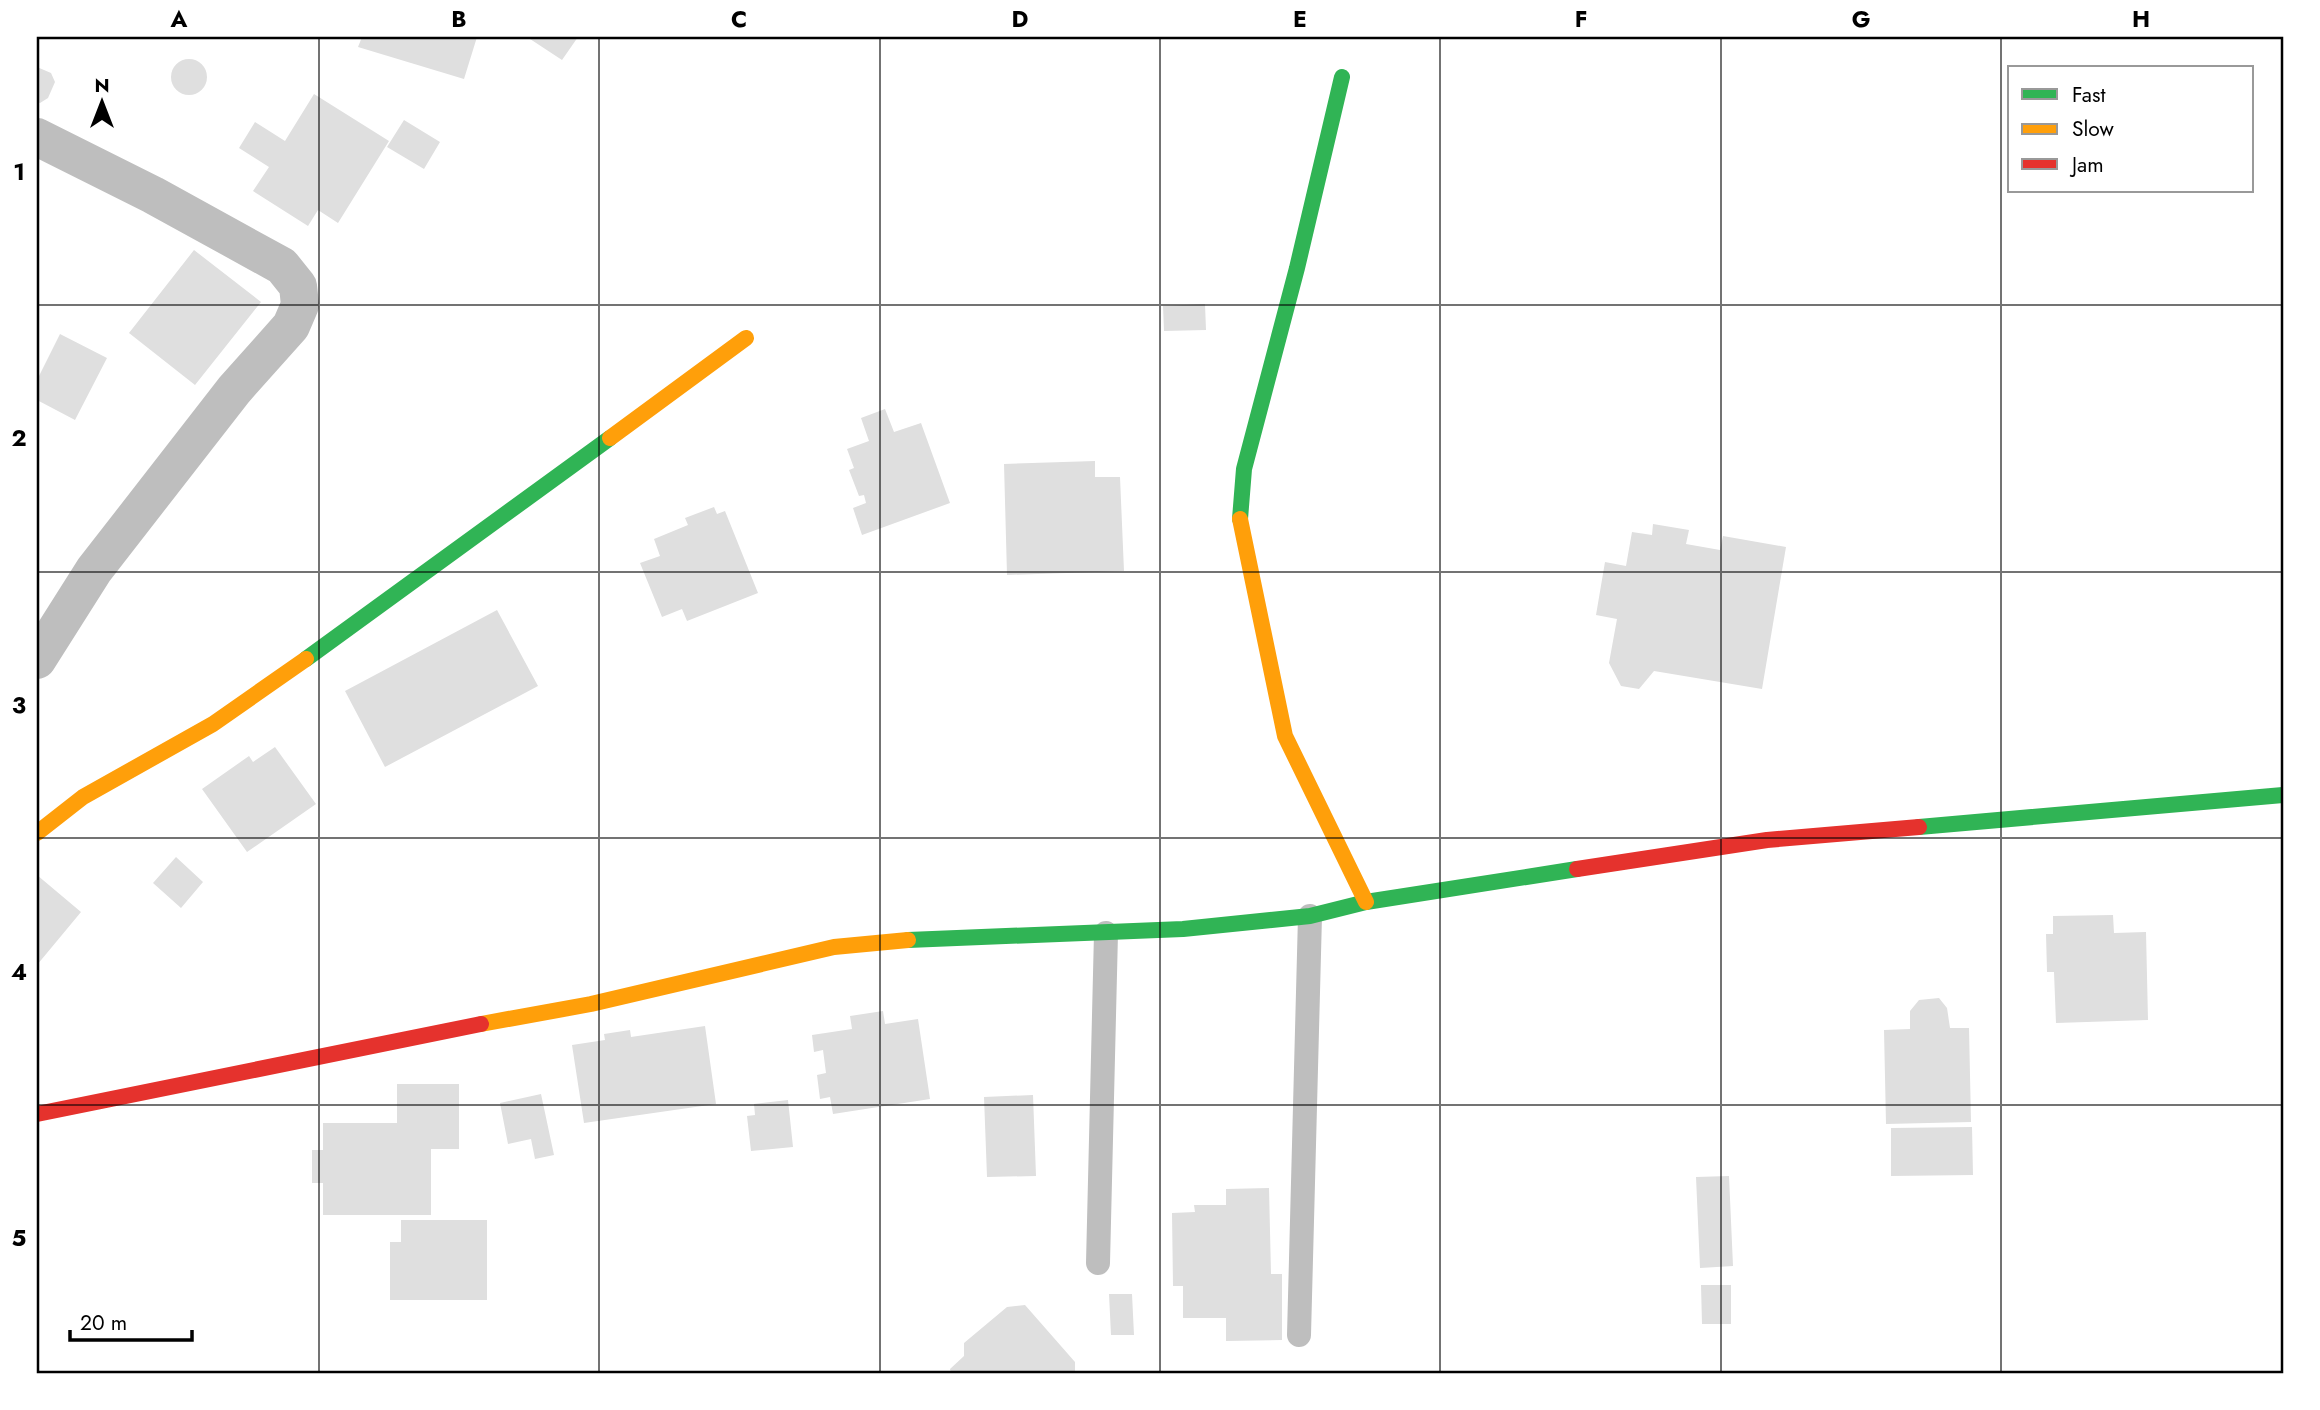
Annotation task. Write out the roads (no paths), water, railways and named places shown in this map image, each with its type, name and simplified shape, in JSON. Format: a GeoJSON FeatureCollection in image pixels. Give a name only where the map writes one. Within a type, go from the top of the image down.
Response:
{"type":"FeatureCollection","features":[{"type":"Feature","properties":{"kind":"street"},"geometry":{"type":"LineString","coordinates":[[1342,77],[1297,268],[1244,469],[1240,518],[1285,736],[1366,902]]}},
{"type":"Feature","properties":{"kind":"street"},"geometry":{"type":"LineString","coordinates":[[37,137],[153,195],[282,266],[298,286],[300,305],[291,326],[234,390],[94,570],[37,660]]}},
{"type":"Feature","properties":{"kind":"street"},"geometry":{"type":"LineString","coordinates":[[37,833],[83,797],[213,724],[287,673],[746,338]]}},
{"type":"Feature","properties":{"kind":"street"},"geometry":{"type":"LineString","coordinates":[[37,1114],[413,1037],[591,1004],[834,947],[883,941],[1183,929],[1310,916],[1366,902],[1767,840],[2283,795]]}},
{"type":"Feature","properties":{"kind":"lane"},"geometry":{"type":"LineString","coordinates":[[1299,1335],[1310,916]]}},
{"type":"Feature","properties":{"kind":"lane"},"geometry":{"type":"LineString","coordinates":[[1098,1264],[1106,933]]}}]}
